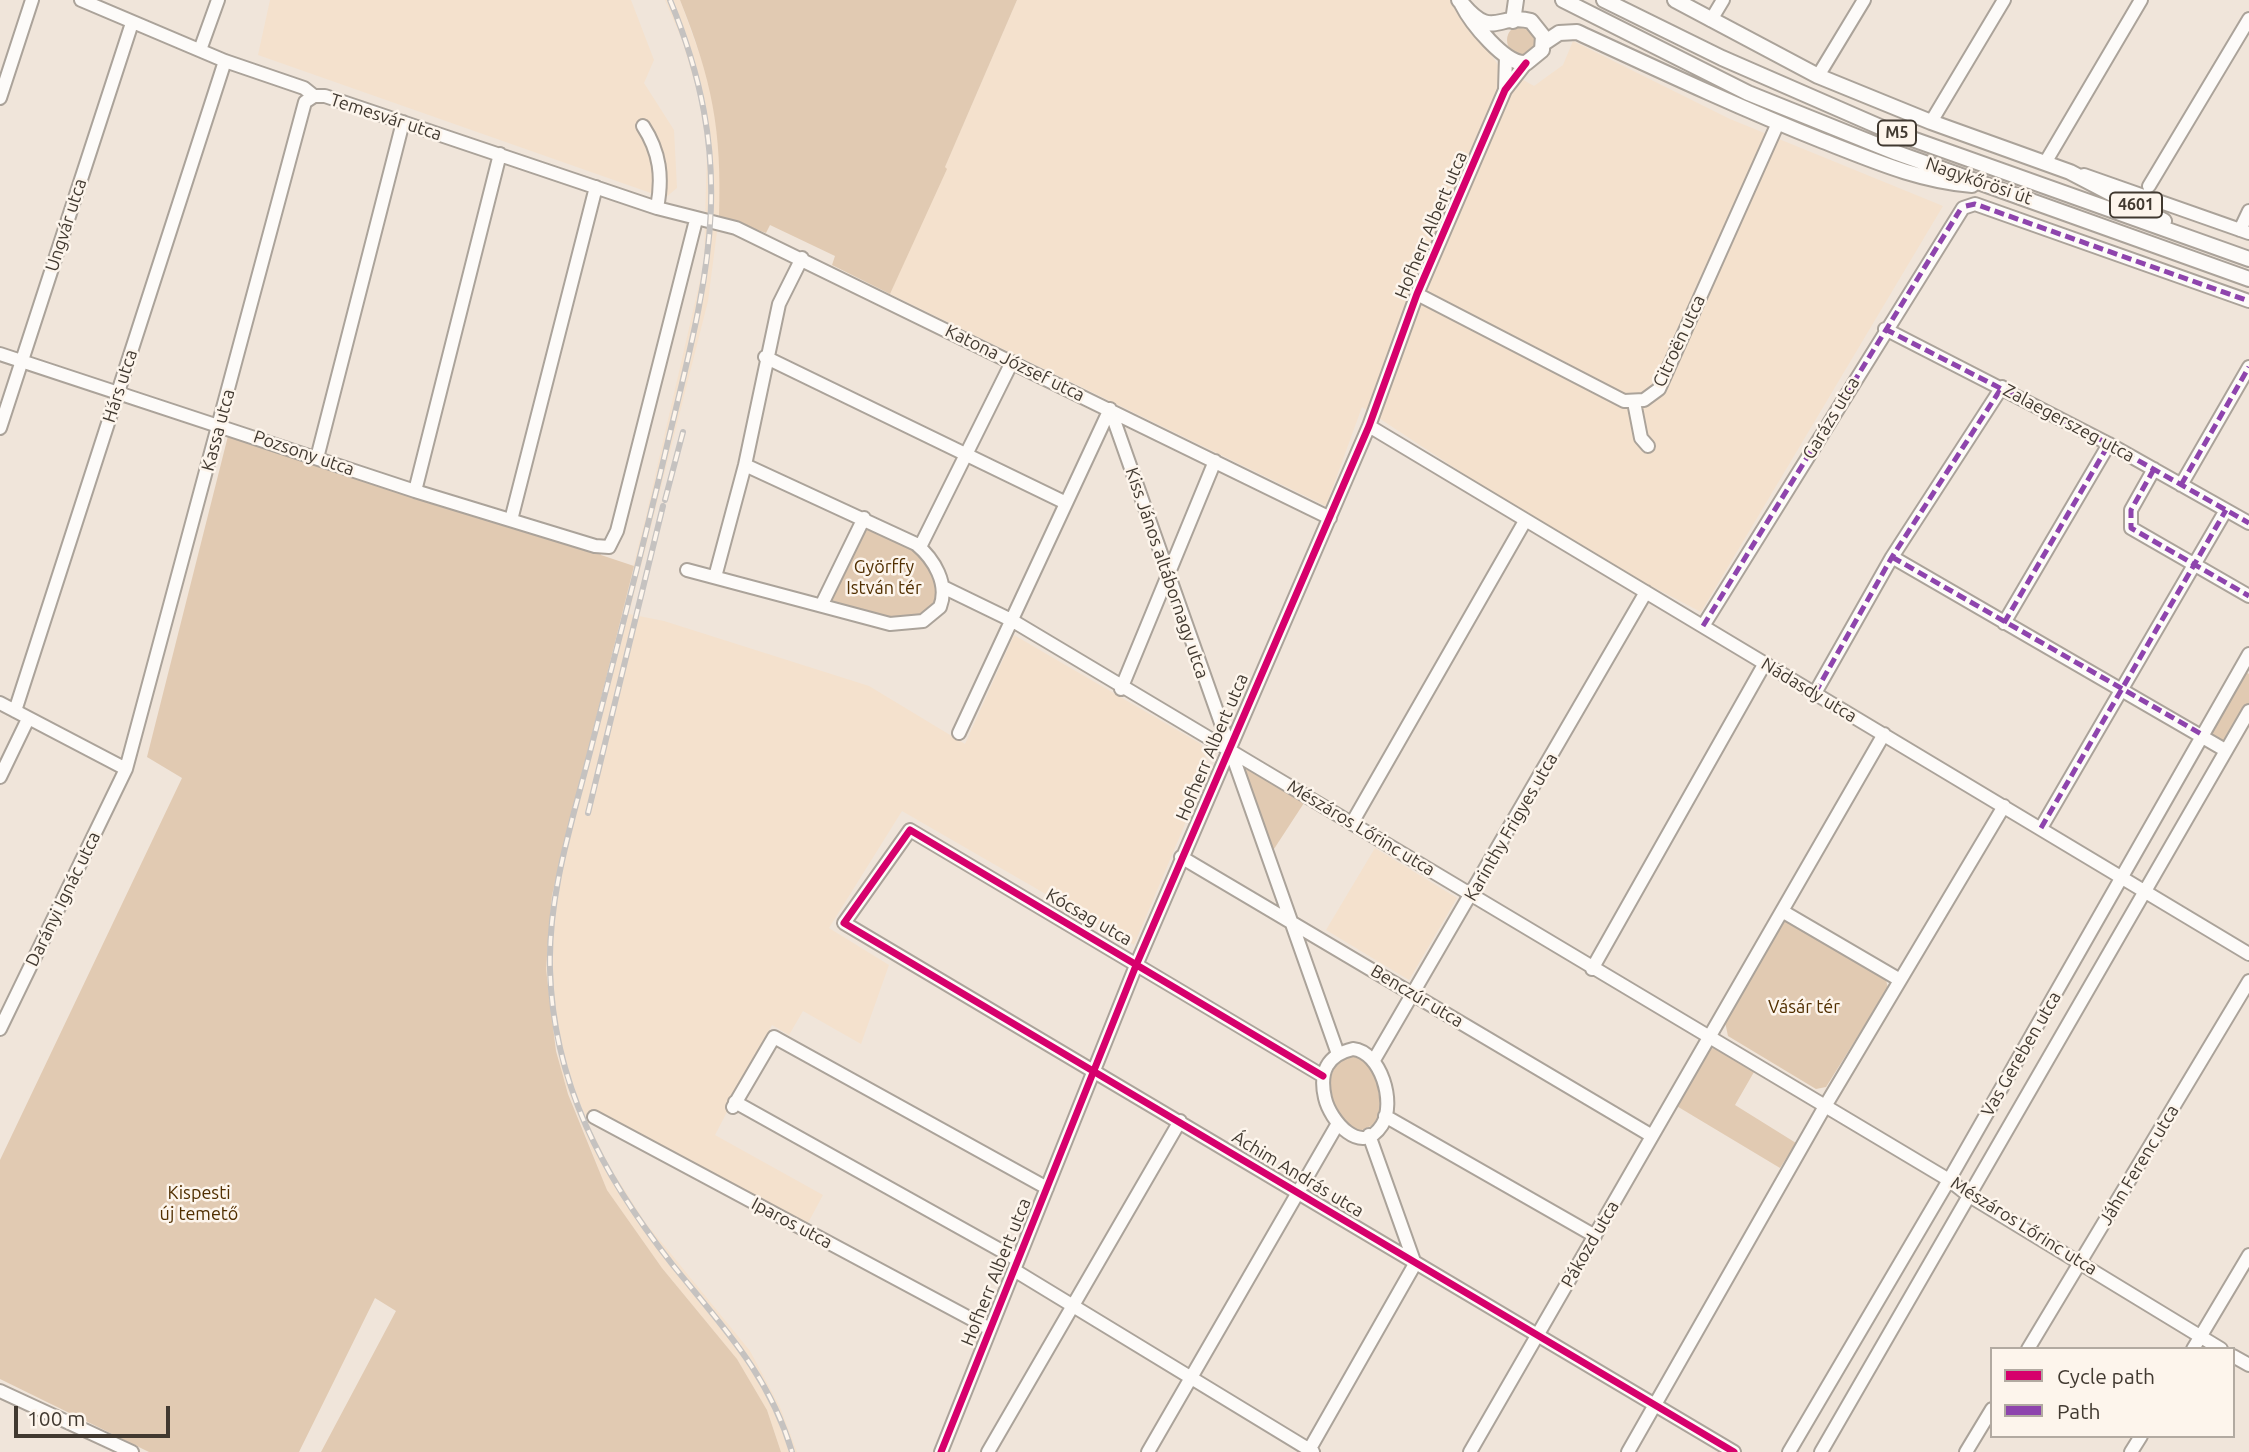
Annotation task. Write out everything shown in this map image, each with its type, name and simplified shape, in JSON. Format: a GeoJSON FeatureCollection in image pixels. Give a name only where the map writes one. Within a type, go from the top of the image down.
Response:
{"type":"FeatureCollection","features":[{"type":"Feature","properties":{"kind":"main road"},"geometry":{"type":"LineString","coordinates":[[1504,54],[1500,36],[1512,21],[1516,0]]}},
{"type":"Feature","properties":{"kind":"main road","name":"Nagykőrösi út"},"geometry":{"type":"LineString","coordinates":[[1563,0],[1748,93],[1897,153],[2249,279]]}},
{"type":"Feature","properties":{"kind":"main road","name":"Nagykőrösi út"},"geometry":{"type":"LineString","coordinates":[[1604,0],[1722,58],[1887,130],[2249,259]]}},
{"type":"Feature","properties":{"kind":"main road"},"geometry":{"type":"LineString","coordinates":[[1675,0],[1818,76],[1931,122],[2070,172]]}},
{"type":"Feature","properties":{"kind":"main road"},"geometry":{"type":"LineString","coordinates":[[1460,2],[1483,23],[1492,25],[1524,19],[1536,24],[1544,43]]}},
{"type":"Feature","properties":{"kind":"main road"},"geometry":{"type":"LineString","coordinates":[[1460,2],[1476,27],[1515,62],[1526,64],[1538,56],[1544,43],[1559,33],[1577,32],[1779,123],[1926,179],[1994,187]]}},
{"type":"Feature","properties":{"kind":"main road","name":"4601"},"geometry":{"type":"LineString","coordinates":[[2070,172],[2201,241]]}},
{"type":"Feature","properties":{"kind":"street"},"geometry":{"type":"LineString","coordinates":[[0,98],[32,0]]}},
{"type":"Feature","properties":{"kind":"street","name":"Temesvár utca"},"geometry":{"type":"LineString","coordinates":[[81,0],[104,5],[132,23],[225,61],[304,88],[314,96],[325,96],[696,220]]}},
{"type":"Feature","properties":{"kind":"street"},"geometry":{"type":"LineString","coordinates":[[200,50],[218,0]]}},
{"type":"Feature","properties":{"kind":"street"},"geometry":{"type":"LineString","coordinates":[[1711,20],[1723,0]]}},
{"type":"Feature","properties":{"kind":"street"},"geometry":{"type":"LineString","coordinates":[[1818,76],[1864,0]]}},
{"type":"Feature","properties":{"kind":"street"},"geometry":{"type":"LineString","coordinates":[[1931,122],[2004,0]]}},
{"type":"Feature","properties":{"kind":"street"},"geometry":{"type":"LineString","coordinates":[[2045,163],[2141,0]]}},
{"type":"Feature","properties":{"kind":"street"},"geometry":{"type":"LineString","coordinates":[[2149,186],[2249,19]]}},
{"type":"Feature","properties":{"kind":"street","name":"Ungvár utca"},"geometry":{"type":"LineString","coordinates":[[0,428],[132,23]]}},
{"type":"Feature","properties":{"kind":"street","name":"Hofherr Albert utca"},"geometry":{"type":"LineString","coordinates":[[1504,54],[1505,90]]}},
{"type":"Feature","properties":{"kind":"street","name":"Hárs utca"},"geometry":{"type":"LineString","coordinates":[[15,711],[225,61]]}},
{"type":"Feature","properties":{"kind":"street","name":"Hofherr Albert utca"},"geometry":{"type":"LineString","coordinates":[[941,1452],[1181,857],[1369,426],[1418,293],[1505,90],[1526,64]]}},
{"type":"Feature","properties":{"kind":"street","name":"Kassa utca"},"geometry":{"type":"LineString","coordinates":[[126,769],[305,102],[314,96]]}},
{"type":"Feature","properties":{"kind":"street"},"geometry":{"type":"LineString","coordinates":[[317,457],[403,122]]}},
{"type":"Feature","properties":{"kind":"street","name":"Citroën utca"},"geometry":{"type":"LineString","coordinates":[[1418,293],[1624,401],[1634,402],[1650,397],[1658,389],[1779,123]]}},
{"type":"Feature","properties":{"kind":"street"},"geometry":{"type":"LineString","coordinates":[[643,126],[654,143],[662,180],[657,208]]}},
{"type":"Feature","properties":{"kind":"street"},"geometry":{"type":"LineString","coordinates":[[415,491],[500,155]]}},
{"type":"Feature","properties":{"kind":"street"},"geometry":{"type":"LineString","coordinates":[[2070,172],[2102,180],[2244,232],[2249,211]]}},
{"type":"Feature","properties":{"kind":"street"},"geometry":{"type":"LineString","coordinates":[[511,520],[596,187]]}},
{"type":"Feature","properties":{"kind":"street","name":"Nagykőrösi út"},"geometry":{"type":"LineString","coordinates":[[1963,208],[1975,204],[2249,301]]}},
{"type":"Feature","properties":{"kind":"street","name":"Garázs utca"},"geometry":{"type":"LineString","coordinates":[[1703,626],[1885,329],[1963,208]]}},
{"type":"Feature","properties":{"kind":"street","name":"Pozsony utca"},"geometry":{"type":"LineString","coordinates":[[0,354],[415,491],[595,546],[609,547],[617,531],[696,220]]}},
{"type":"Feature","properties":{"kind":"street","name":"Katona József utca"},"geometry":{"type":"LineString","coordinates":[[696,220],[736,228],[802,258],[1330,518]]}},
{"type":"Feature","properties":{"kind":"street"},"geometry":{"type":"LineString","coordinates":[[715,577],[745,465],[765,357],[779,304],[802,258]]}},
{"type":"Feature","properties":{"kind":"street","name":"Zalaegerszeg utca"},"geometry":{"type":"LineString","coordinates":[[1885,329],[2109,444],[2249,523]]}},
{"type":"Feature","properties":{"kind":"street"},"geometry":{"type":"LineString","coordinates":[[765,357],[1066,503]]}},
{"type":"Feature","properties":{"kind":"street"},"geometry":{"type":"LineString","coordinates":[[920,547],[1012,362]]}},
{"type":"Feature","properties":{"kind":"street"},"geometry":{"type":"LineString","coordinates":[[2181,485],[2249,367]]}},
{"type":"Feature","properties":{"kind":"street"},"geometry":{"type":"LineString","coordinates":[[1815,693],[1892,557],[2002,387]]}},
{"type":"Feature","properties":{"kind":"street"},"geometry":{"type":"LineString","coordinates":[[1634,402],[1641,438],[1648,446]]}},
{"type":"Feature","properties":{"kind":"street"},"geometry":{"type":"LineString","coordinates":[[959,733],[1110,408]]}},
{"type":"Feature","properties":{"kind":"street","name":"Kiss János altábornagy utca"},"geometry":{"type":"LineString","coordinates":[[1110,408],[1167,577],[1338,1054]]}},
{"type":"Feature","properties":{"kind":"street","name":"Nádasdy utca"},"geometry":{"type":"LineString","coordinates":[[1369,426],[2249,954]]}},
{"type":"Feature","properties":{"kind":"street"},"geometry":{"type":"LineString","coordinates":[[2004,623],[2109,444]]}},
{"type":"Feature","properties":{"kind":"street"},"geometry":{"type":"LineString","coordinates":[[1121,689],[1215,461]]}},
{"type":"Feature","properties":{"kind":"street"},"geometry":{"type":"LineString","coordinates":[[687,570],[882,622],[907,625],[929,618],[942,602],[943,587],[934,565],[920,547],[864,518],[745,465]]}},
{"type":"Feature","properties":{"kind":"street"},"geometry":{"type":"LineString","coordinates":[[2154,469],[2131,510],[2131,527],[2249,596]]}},
{"type":"Feature","properties":{"kind":"street"},"geometry":{"type":"LineString","coordinates":[[2041,828],[2226,510]]}},
{"type":"Feature","properties":{"kind":"street"},"geometry":{"type":"LineString","coordinates":[[822,604],[864,518]]}},
{"type":"Feature","properties":{"kind":"street"},"geometry":{"type":"LineString","coordinates":[[1352,823],[1525,521]]}},
{"type":"Feature","properties":{"kind":"street"},"geometry":{"type":"LineString","coordinates":[[1892,557],[2225,750]]}},
{"type":"Feature","properties":{"kind":"street","name":"Mészáros Lőrinc utca"},"geometry":{"type":"LineString","coordinates":[[943,587],[1013,621],[1121,689],[1228,748],[1592,969],[1708,1036]]}},
{"type":"Feature","properties":{"kind":"street","name":"Karinthy Frigyes utca"},"geometry":{"type":"LineString","coordinates":[[1374,1060],[1646,592]]}},
{"type":"Feature","properties":{"kind":"street","name":"Vas Gereben utca"},"geometry":{"type":"LineString","coordinates":[[1789,1452],[1950,1180],[2249,654]]}},
{"type":"Feature","properties":{"kind":"street"},"geometry":{"type":"LineString","coordinates":[[1592,969],[1765,663]]}},
{"type":"Feature","properties":{"kind":"street"},"geometry":{"type":"LineString","coordinates":[[0,703],[126,769]]}},
{"type":"Feature","properties":{"kind":"street","name":"Vas Gereben utca"},"geometry":{"type":"LineString","coordinates":[[1821,1452],[2249,711]]}},
{"type":"Feature","properties":{"kind":"street"},"geometry":{"type":"LineString","coordinates":[[0,777],[28,719]]}},
{"type":"Feature","properties":{"kind":"street"},"geometry":{"type":"LineString","coordinates":[[1824,1108],[1708,1036],[1884,734]]}},
{"type":"Feature","properties":{"kind":"street","name":"Darányi Ignác utca"},"geometry":{"type":"LineString","coordinates":[[0,1030],[126,769]]}},
{"type":"Feature","properties":{"kind":"street"},"geometry":{"type":"LineString","coordinates":[[1628,1452],[1824,1108],[2004,806]]}},
{"type":"Feature","properties":{"kind":"street","name":"Áchim András utca"},"geometry":{"type":"LineString","coordinates":[[910,830],[844,923],[1734,1452]]}},
{"type":"Feature","properties":{"kind":"street","name":"Kócsag utca"},"geometry":{"type":"LineString","coordinates":[[910,830],[1323,1076]]}},
{"type":"Feature","properties":{"kind":"street","name":"Benczúr utca"},"geometry":{"type":"LineString","coordinates":[[1181,857],[1652,1136]]}},
{"type":"Feature","properties":{"kind":"street"},"geometry":{"type":"LineString","coordinates":[[1782,911],[1899,980]]}},
{"type":"Feature","properties":{"kind":"street","name":"Jáhn Ferenc utca"},"geometry":{"type":"LineString","coordinates":[[2029,1347],[2249,981]]}},
{"type":"Feature","properties":{"kind":"street","name":"Pákozd utca"},"geometry":{"type":"LineString","coordinates":[[1470,1452],[1708,1036]]}},
{"type":"Feature","properties":{"kind":"street"},"geometry":{"type":"LineString","coordinates":[[1046,1188],[774,1037],[734,1104],[1016,1265],[1073,1305],[1310,1451],[1415,1264],[1369,1135]]}},
{"type":"Feature","properties":{"kind":"street"},"geometry":{"type":"LineString","coordinates":[[1360,1049],[1374,1060],[1384,1091],[1385,1116],[1379,1129],[1369,1135],[1350,1135],[1337,1125],[1326,1101],[1323,1076],[1326,1065],[1338,1054],[1360,1049]]}},
{"type":"Feature","properties":{"kind":"street","name":"Mészáros Lőrinc utca"},"geometry":{"type":"LineString","coordinates":[[1824,1108],[1950,1180],[1968,1195],[2218,1347]]}},
{"type":"Feature","properties":{"kind":"street"},"geometry":{"type":"LineString","coordinates":[[1385,1116],[1595,1236]]}},
{"type":"Feature","properties":{"kind":"street","name":"Iparos utca"},"geometry":{"type":"LineString","coordinates":[[594,1117],[990,1329]]}},
{"type":"Feature","properties":{"kind":"street"},"geometry":{"type":"LineString","coordinates":[[988,1452],[1180,1121]]}},
{"type":"Feature","properties":{"kind":"street"},"geometry":{"type":"LineString","coordinates":[[1148,1452],[1337,1125]]}},
{"type":"Feature","properties":{"kind":"street"},"geometry":{"type":"LineString","coordinates":[[2194,1347],[2249,1255]]}},
{"type":"Feature","properties":{"kind":"street"},"geometry":{"type":"LineString","coordinates":[[0,1391],[132,1452]]}},
{"type":"Feature","properties":{"kind":"street"},"geometry":{"type":"LineString","coordinates":[[1966,1452],[1990,1412]]}},
{"type":"Feature","properties":{"kind":"shaded area"},"geometry":{"type":"Polygon","coordinates":[[[270,0],[631,0],[654,60],[644,83],[674,130],[677,188],[665,198],[258,55],[270,0]]]}},
{"type":"Feature","properties":{"kind":"shaded area"},"geometry":{"type":"Polygon","coordinates":[[[665,0],[680,0],[710,83],[721,161],[719,216],[708,301],[629,614],[664,621],[869,686],[965,744],[1014,635],[1201,744],[1209,767],[1134,945],[902,811],[829,928],[889,965],[861,1044],[803,1011],[789,1035],[772,1025],[715,1135],[823,1195],[801,1236],[587,1121],[610,1167],[645,1222],[750,1351],[780,1407],[797,1452],[781,1452],[767,1410],[737,1359],[662,1268],[607,1190],[561,1073],[546,969],[552,895],[563,842],[645,520],[704,263],[707,147],[698,94],[682,40],[665,0]]]}},
{"type":"Feature","properties":{"kind":"shaded area"},"geometry":{"type":"Polygon","coordinates":[[[1017,0],[1452,0],[1499,66],[1534,86],[1563,65],[1573,41],[1730,119],[1943,206],[1701,612],[1569,543],[1362,407],[1326,506],[890,294],[1017,0]]]}},
{"type":"Feature","properties":{"kind":"shaded area"},"geometry":{"type":"Polygon","coordinates":[[[1375,848],[1457,898],[1409,980],[1326,930],[1375,848]]]}},
{"type":"Feature","properties":{"kind":"green space"},"geometry":{"type":"Polygon","coordinates":[[[680,0],[1017,0],[945,167],[947,169],[890,294],[832,265],[835,256],[770,225],[766,233],[719,216],[719,157],[713,106],[700,55],[680,0]]]}},
{"type":"Feature","properties":{"kind":"green space"},"geometry":{"type":"Polygon","coordinates":[[[1522,25],[1533,29],[1537,40],[1533,51],[1522,55],[1511,51],[1507,40],[1511,29],[1522,25]]]}},
{"type":"Feature","properties":{"kind":"green space","name":"Kispesti új temető"},"geometry":{"type":"Polygon","coordinates":[[[229,432],[597,545],[601,555],[634,566],[552,895],[546,969],[556,1051],[568,1094],[607,1190],[662,1268],[737,1359],[767,1410],[781,1452],[321,1452],[396,1311],[375,1298],[299,1452],[149,1452],[0,1379],[0,1160],[182,778],[147,757],[229,432]]]}},
{"type":"Feature","properties":{"kind":"green space","name":"Györffy István tér"},"geometry":{"type":"Polygon","coordinates":[[[864,518],[925,552],[942,602],[907,625],[822,604],[864,518]]]}},
{"type":"Feature","properties":{"kind":"green space"},"geometry":{"type":"Polygon","coordinates":[[[2243,670],[2249,674],[2249,707],[2226,744],[2207,732],[2243,670]]]}},
{"type":"Feature","properties":{"kind":"green space"},"geometry":{"type":"Polygon","coordinates":[[[1247,769],[1304,803],[1272,852],[1243,775],[1247,769]]]}},
{"type":"Feature","properties":{"kind":"green space","name":"Vásár tér"},"geometry":{"type":"Polygon","coordinates":[[[1785,921],[1886,980],[1888,988],[1826,1087],[1816,1089],[1728,1036],[1725,1022],[1785,921]]]}},
{"type":"Feature","properties":{"kind":"green space"},"geometry":{"type":"Polygon","coordinates":[[[1711,1045],[1754,1072],[1735,1105],[1796,1143],[1780,1168],[1675,1105],[1711,1045]]]}},
{"type":"Feature","properties":{"kind":"green space"},"geometry":{"type":"Polygon","coordinates":[[[1350,1056],[1365,1061],[1371,1067],[1382,1090],[1382,1111],[1377,1123],[1360,1131],[1349,1127],[1340,1118],[1330,1096],[1333,1072],[1339,1062],[1350,1056]]]}},
{"type":"Feature","properties":{"kind":"railway"},"geometry":{"type":"LineString","coordinates":[[670,0],[692,62],[705,120],[711,174],[710,227],[704,280],[680,392],[562,861],[550,942],[553,1011],[572,1089],[604,1162],[647,1231],[757,1374],[782,1424],[792,1452]]}},
{"type":"Feature","properties":{"kind":"railway"},"geometry":{"type":"LineString","coordinates":[[665,500],[683,432]]}},
{"type":"Feature","properties":{"kind":"railway"},"geometry":{"type":"LineString","coordinates":[[588,813],[663,506]]}},
{"type":"Feature","properties":{"kind":"marked path"},"geometry":{"type":"LineString","coordinates":[[1966,206],[1975,204],[2249,301]]}},
{"type":"Feature","properties":{"kind":"marked path"},"geometry":{"type":"LineString","coordinates":[[1703,626],[1960,210]]}},
{"type":"Feature","properties":{"kind":"marked path"},"geometry":{"type":"LineString","coordinates":[[1885,329],[2109,444],[2249,523]]}},
{"type":"Feature","properties":{"kind":"marked path"},"geometry":{"type":"LineString","coordinates":[[2181,485],[2249,367]]}},
{"type":"Feature","properties":{"kind":"marked path"},"geometry":{"type":"LineString","coordinates":[[1815,693],[1892,557],[2002,387]]}},
{"type":"Feature","properties":{"kind":"marked path"},"geometry":{"type":"LineString","coordinates":[[2004,623],[2109,444]]}},
{"type":"Feature","properties":{"kind":"marked path"},"geometry":{"type":"LineString","coordinates":[[2154,469],[2131,510],[2131,528],[2249,596]]}},
{"type":"Feature","properties":{"kind":"marked path"},"geometry":{"type":"LineString","coordinates":[[2041,828],[2226,510]]}},
{"type":"Feature","properties":{"kind":"marked path"},"geometry":{"type":"LineString","coordinates":[[1892,557],[2203,735]]}},
{"type":"Feature","properties":{"kind":"cycle path"},"geometry":{"type":"LineString","coordinates":[[941,1452],[1137,963],[1369,426],[1417,294],[1505,90],[1526,63]]}},
{"type":"Feature","properties":{"kind":"cycle path"},"geometry":{"type":"LineString","coordinates":[[1323,1076],[910,830],[844,923],[1734,1452]]}}]}
